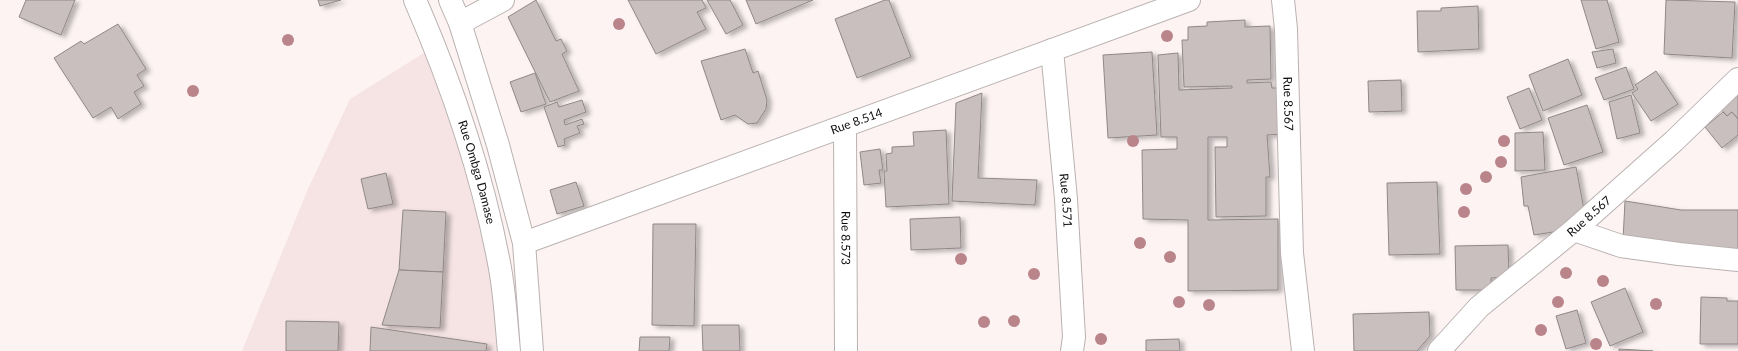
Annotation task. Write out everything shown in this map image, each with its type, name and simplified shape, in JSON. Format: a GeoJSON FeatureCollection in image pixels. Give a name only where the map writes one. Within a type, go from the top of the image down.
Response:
{"type":"FeatureCollection","features":[{"type":"Feature","properties":{"kind":"street","name":"Rue Ombga Damase"},"geometry":{"type":"LineString","coordinates":[[415,0],[435,46],[460,115],[484,189],[500,265],[509,351]]}},
{"type":"Feature","properties":{"kind":"street"},"geometry":{"type":"LineString","coordinates":[[450,0],[460,23],[498,145],[524,243],[532,351]]}},
{"type":"Feature","properties":{"kind":"street"},"geometry":{"type":"LineString","coordinates":[[460,23],[503,0]]}},
{"type":"Feature","properties":{"kind":"street","name":"Rue 8.514"},"geometry":{"type":"LineString","coordinates":[[524,243],[1189,0]]}},
{"type":"Feature","properties":{"kind":"street","name":"Rue 8.567"},"geometry":{"type":"LineString","coordinates":[[1283,0],[1286,28],[1292,253],[1303,351]]}},
{"type":"Feature","properties":{"kind":"street","name":"Rue 8.571"},"geometry":{"type":"LineString","coordinates":[[1052,50],[1066,199],[1074,337],[1072,351]]}},
{"type":"Feature","properties":{"kind":"street","name":"Rue 8.567"},"geometry":{"type":"LineString","coordinates":[[1439,351],[1479,307],[1574,230],[1674,141],[1738,79]]}},
{"type":"Feature","properties":{"kind":"street","name":"Rue 8.573"},"geometry":{"type":"LineString","coordinates":[[845,126],[846,351]]}},
{"type":"Feature","properties":{"kind":"street"},"geometry":{"type":"LineString","coordinates":[[1574,230],[1621,246],[1738,260]]}},
{"type":"Feature","properties":{"kind":"shaded area"},"geometry":{"type":"Polygon","coordinates":[[[435,46],[460,115],[509,351],[242,351],[307,191],[350,99],[435,46]]]}},
{"type":"Feature","properties":{"kind":"building"},"geometry":{"type":"Polygon","coordinates":[[[26,0],[75,0],[61,35],[19,17],[26,0]]]}},
{"type":"Feature","properties":{"kind":"building"},"geometry":{"type":"Polygon","coordinates":[[[318,0],[341,0],[320,6],[318,0]]]}},
{"type":"Feature","properties":{"kind":"building"},"geometry":{"type":"Polygon","coordinates":[[[536,0],[556,41],[561,39],[567,51],[562,54],[579,91],[550,102],[508,17],[536,0]]]}},
{"type":"Feature","properties":{"kind":"building"},"geometry":{"type":"Polygon","coordinates":[[[628,0],[702,0],[706,8],[697,12],[706,29],[656,54],[628,0]]]}},
{"type":"Feature","properties":{"kind":"building"},"geometry":{"type":"Polygon","coordinates":[[[707,0],[730,0],[743,25],[726,34],[707,0]]]}},
{"type":"Feature","properties":{"kind":"building"},"geometry":{"type":"Polygon","coordinates":[[[746,0],[813,0],[756,24],[746,0]]]}},
{"type":"Feature","properties":{"kind":"building"},"geometry":{"type":"Polygon","coordinates":[[[885,0],[889,0],[911,57],[857,78],[835,19],[885,0]]]}},
{"type":"Feature","properties":{"kind":"building"},"geometry":{"type":"Polygon","coordinates":[[[1581,0],[1607,0],[1619,42],[1596,49],[1581,0]]]}},
{"type":"Feature","properties":{"kind":"building"},"geometry":{"type":"Polygon","coordinates":[[[1666,0],[1735,2],[1732,58],[1664,54],[1666,0]]]}},
{"type":"Feature","properties":{"kind":"building"},"geometry":{"type":"Polygon","coordinates":[[[1478,6],[1479,49],[1418,52],[1417,11],[1441,11],[1441,8],[1478,6]]]}},
{"type":"Feature","properties":{"kind":"building"},"geometry":{"type":"Polygon","coordinates":[[[1245,20],[1245,27],[1270,26],[1271,79],[1247,80],[1247,83],[1271,82],[1272,88],[1284,88],[1283,134],[1267,135],[1270,177],[1266,177],[1266,216],[1216,217],[1215,147],[1227,147],[1227,137],[1208,137],[1208,220],[1278,219],[1278,290],[1188,291],[1188,220],[1143,219],[1142,150],[1177,149],[1177,137],[1161,137],[1158,55],[1178,53],[1179,90],[1232,88],[1232,86],[1184,87],[1182,40],[1188,40],[1188,27],[1207,26],[1207,22],[1245,20]]]}},
{"type":"Feature","properties":{"kind":"building"},"geometry":{"type":"Polygon","coordinates":[[[118,24],[146,69],[137,75],[144,86],[134,92],[141,104],[118,119],[111,107],[93,118],[54,58],[81,41],[84,44],[118,24]]]}},
{"type":"Feature","properties":{"kind":"building"},"geometry":{"type":"Polygon","coordinates":[[[745,49],[753,73],[758,71],[767,100],[766,109],[757,123],[748,124],[735,115],[721,120],[701,61],[745,49]]]}},
{"type":"Feature","properties":{"kind":"building"},"geometry":{"type":"Polygon","coordinates":[[[1613,49],[1616,63],[1597,68],[1592,52],[1613,49]]]}},
{"type":"Feature","properties":{"kind":"building"},"geometry":{"type":"Polygon","coordinates":[[[1152,52],[1157,135],[1108,138],[1103,55],[1152,52]]]}},
{"type":"Feature","properties":{"kind":"building"},"geometry":{"type":"Polygon","coordinates":[[[1568,59],[1582,95],[1543,111],[1529,75],[1568,59]]]}},
{"type":"Feature","properties":{"kind":"building"},"geometry":{"type":"Polygon","coordinates":[[[1626,67],[1634,89],[1604,100],[1595,78],[1626,67]]]}},
{"type":"Feature","properties":{"kind":"building"},"geometry":{"type":"Polygon","coordinates":[[[1656,71],[1678,104],[1651,121],[1632,93],[1638,89],[1635,85],[1656,71]]]}},
{"type":"Feature","properties":{"kind":"building"},"geometry":{"type":"Polygon","coordinates":[[[535,73],[546,104],[521,112],[510,82],[535,73]]]}},
{"type":"Feature","properties":{"kind":"building"},"geometry":{"type":"Polygon","coordinates":[[[1401,80],[1402,111],[1369,112],[1368,81],[1401,80]]]}},
{"type":"Feature","properties":{"kind":"building"},"geometry":{"type":"Polygon","coordinates":[[[1529,88],[1542,120],[1520,129],[1507,97],[1529,88]]]}},
{"type":"Feature","properties":{"kind":"building"},"geometry":{"type":"Polygon","coordinates":[[[1738,92],[1738,119],[1732,112],[1727,116],[1720,108],[1738,92]]]}},
{"type":"Feature","properties":{"kind":"building"},"geometry":{"type":"Polygon","coordinates":[[[982,93],[978,178],[1037,180],[1035,205],[952,201],[956,103],[982,93]]]}},
{"type":"Feature","properties":{"kind":"building"},"geometry":{"type":"Polygon","coordinates":[[[1631,95],[1640,133],[1617,139],[1609,102],[1631,95]]]}},
{"type":"Feature","properties":{"kind":"building"},"geometry":{"type":"Polygon","coordinates":[[[582,100],[586,112],[564,120],[565,125],[582,119],[584,124],[577,126],[580,133],[564,139],[565,145],[558,147],[544,107],[557,102],[559,107],[582,100]]]}},
{"type":"Feature","properties":{"kind":"building"},"geometry":{"type":"Polygon","coordinates":[[[1587,105],[1603,152],[1564,165],[1548,118],[1587,105]]]}},
{"type":"Feature","properties":{"kind":"building"},"geometry":{"type":"Polygon","coordinates":[[[1723,112],[1727,116],[1732,112],[1738,119],[1738,135],[1722,148],[1705,127],[1723,112]]]}},
{"type":"Feature","properties":{"kind":"building"},"geometry":{"type":"Polygon","coordinates":[[[946,130],[949,204],[886,207],[884,171],[887,171],[886,154],[892,153],[892,147],[914,146],[913,132],[946,130]]]}},
{"type":"Feature","properties":{"kind":"building"},"geometry":{"type":"Polygon","coordinates":[[[1543,132],[1545,170],[1515,171],[1515,133],[1543,132]]]}},
{"type":"Feature","properties":{"kind":"building"},"geometry":{"type":"Polygon","coordinates":[[[880,149],[883,170],[879,170],[881,183],[864,185],[860,152],[880,149]]]}},
{"type":"Feature","properties":{"kind":"building"},"geometry":{"type":"Polygon","coordinates":[[[1576,167],[1585,215],[1566,230],[1534,235],[1528,206],[1524,206],[1521,177],[1576,167]]]}},
{"type":"Feature","properties":{"kind":"building"},"geometry":{"type":"Polygon","coordinates":[[[386,173],[393,204],[368,209],[361,179],[386,173]]]}},
{"type":"Feature","properties":{"kind":"building"},"geometry":{"type":"Polygon","coordinates":[[[576,182],[584,206],[557,214],[550,190],[576,182]]]}},
{"type":"Feature","properties":{"kind":"building"},"geometry":{"type":"Polygon","coordinates":[[[1437,182],[1440,254],[1389,255],[1387,183],[1437,182]]]}},
{"type":"Feature","properties":{"kind":"building"},"geometry":{"type":"Polygon","coordinates":[[[1625,201],[1681,210],[1738,210],[1738,249],[1623,240],[1625,201]]]}},
{"type":"Feature","properties":{"kind":"building"},"geometry":{"type":"Polygon","coordinates":[[[403,210],[446,212],[443,272],[399,270],[403,210]]]}},
{"type":"Feature","properties":{"kind":"building"},"geometry":{"type":"Polygon","coordinates":[[[960,217],[961,248],[911,250],[910,219],[960,217]]]}},
{"type":"Feature","properties":{"kind":"building"},"geometry":{"type":"Polygon","coordinates":[[[653,224],[696,224],[694,326],[652,325],[653,224]]]}},
{"type":"Feature","properties":{"kind":"building"},"geometry":{"type":"Polygon","coordinates":[[[1508,245],[1509,277],[1491,278],[1491,290],[1456,290],[1455,246],[1508,245]]]}},
{"type":"Feature","properties":{"kind":"building"},"geometry":{"type":"Polygon","coordinates":[[[399,270],[443,272],[440,328],[382,325],[399,270]]]}},
{"type":"Feature","properties":{"kind":"building"},"geometry":{"type":"Polygon","coordinates":[[[1625,288],[1643,332],[1610,346],[1591,302],[1625,288]]]}},
{"type":"Feature","properties":{"kind":"building"},"geometry":{"type":"Polygon","coordinates":[[[1701,297],[1727,298],[1727,301],[1738,301],[1738,344],[1700,344],[1701,297]]]}},
{"type":"Feature","properties":{"kind":"building"},"geometry":{"type":"Polygon","coordinates":[[[1577,310],[1586,343],[1566,349],[1556,316],[1577,310]]]}},
{"type":"Feature","properties":{"kind":"building"},"geometry":{"type":"Polygon","coordinates":[[[1429,312],[1430,336],[1417,351],[1354,351],[1353,314],[1429,312]]]}},
{"type":"Feature","properties":{"kind":"building"},"geometry":{"type":"Polygon","coordinates":[[[286,321],[339,322],[338,351],[286,351],[286,321]]]}},
{"type":"Feature","properties":{"kind":"building"},"geometry":{"type":"Polygon","coordinates":[[[702,325],[739,325],[740,351],[703,351],[702,325]]]}},
{"type":"Feature","properties":{"kind":"building"},"geometry":{"type":"Polygon","coordinates":[[[371,327],[487,344],[486,351],[370,351],[371,327]]]}},
{"type":"Feature","properties":{"kind":"building"},"geometry":{"type":"Polygon","coordinates":[[[640,337],[670,337],[669,351],[639,351],[640,337]]]}},
{"type":"Feature","properties":{"kind":"building"},"geometry":{"type":"Polygon","coordinates":[[[1179,339],[1180,351],[1146,351],[1146,340],[1179,339]]]}},
{"type":"Feature","properties":{"kind":"building"},"geometry":{"type":"Polygon","coordinates":[[[1619,349],[1653,351],[1619,351],[1619,349]]]}}]}
